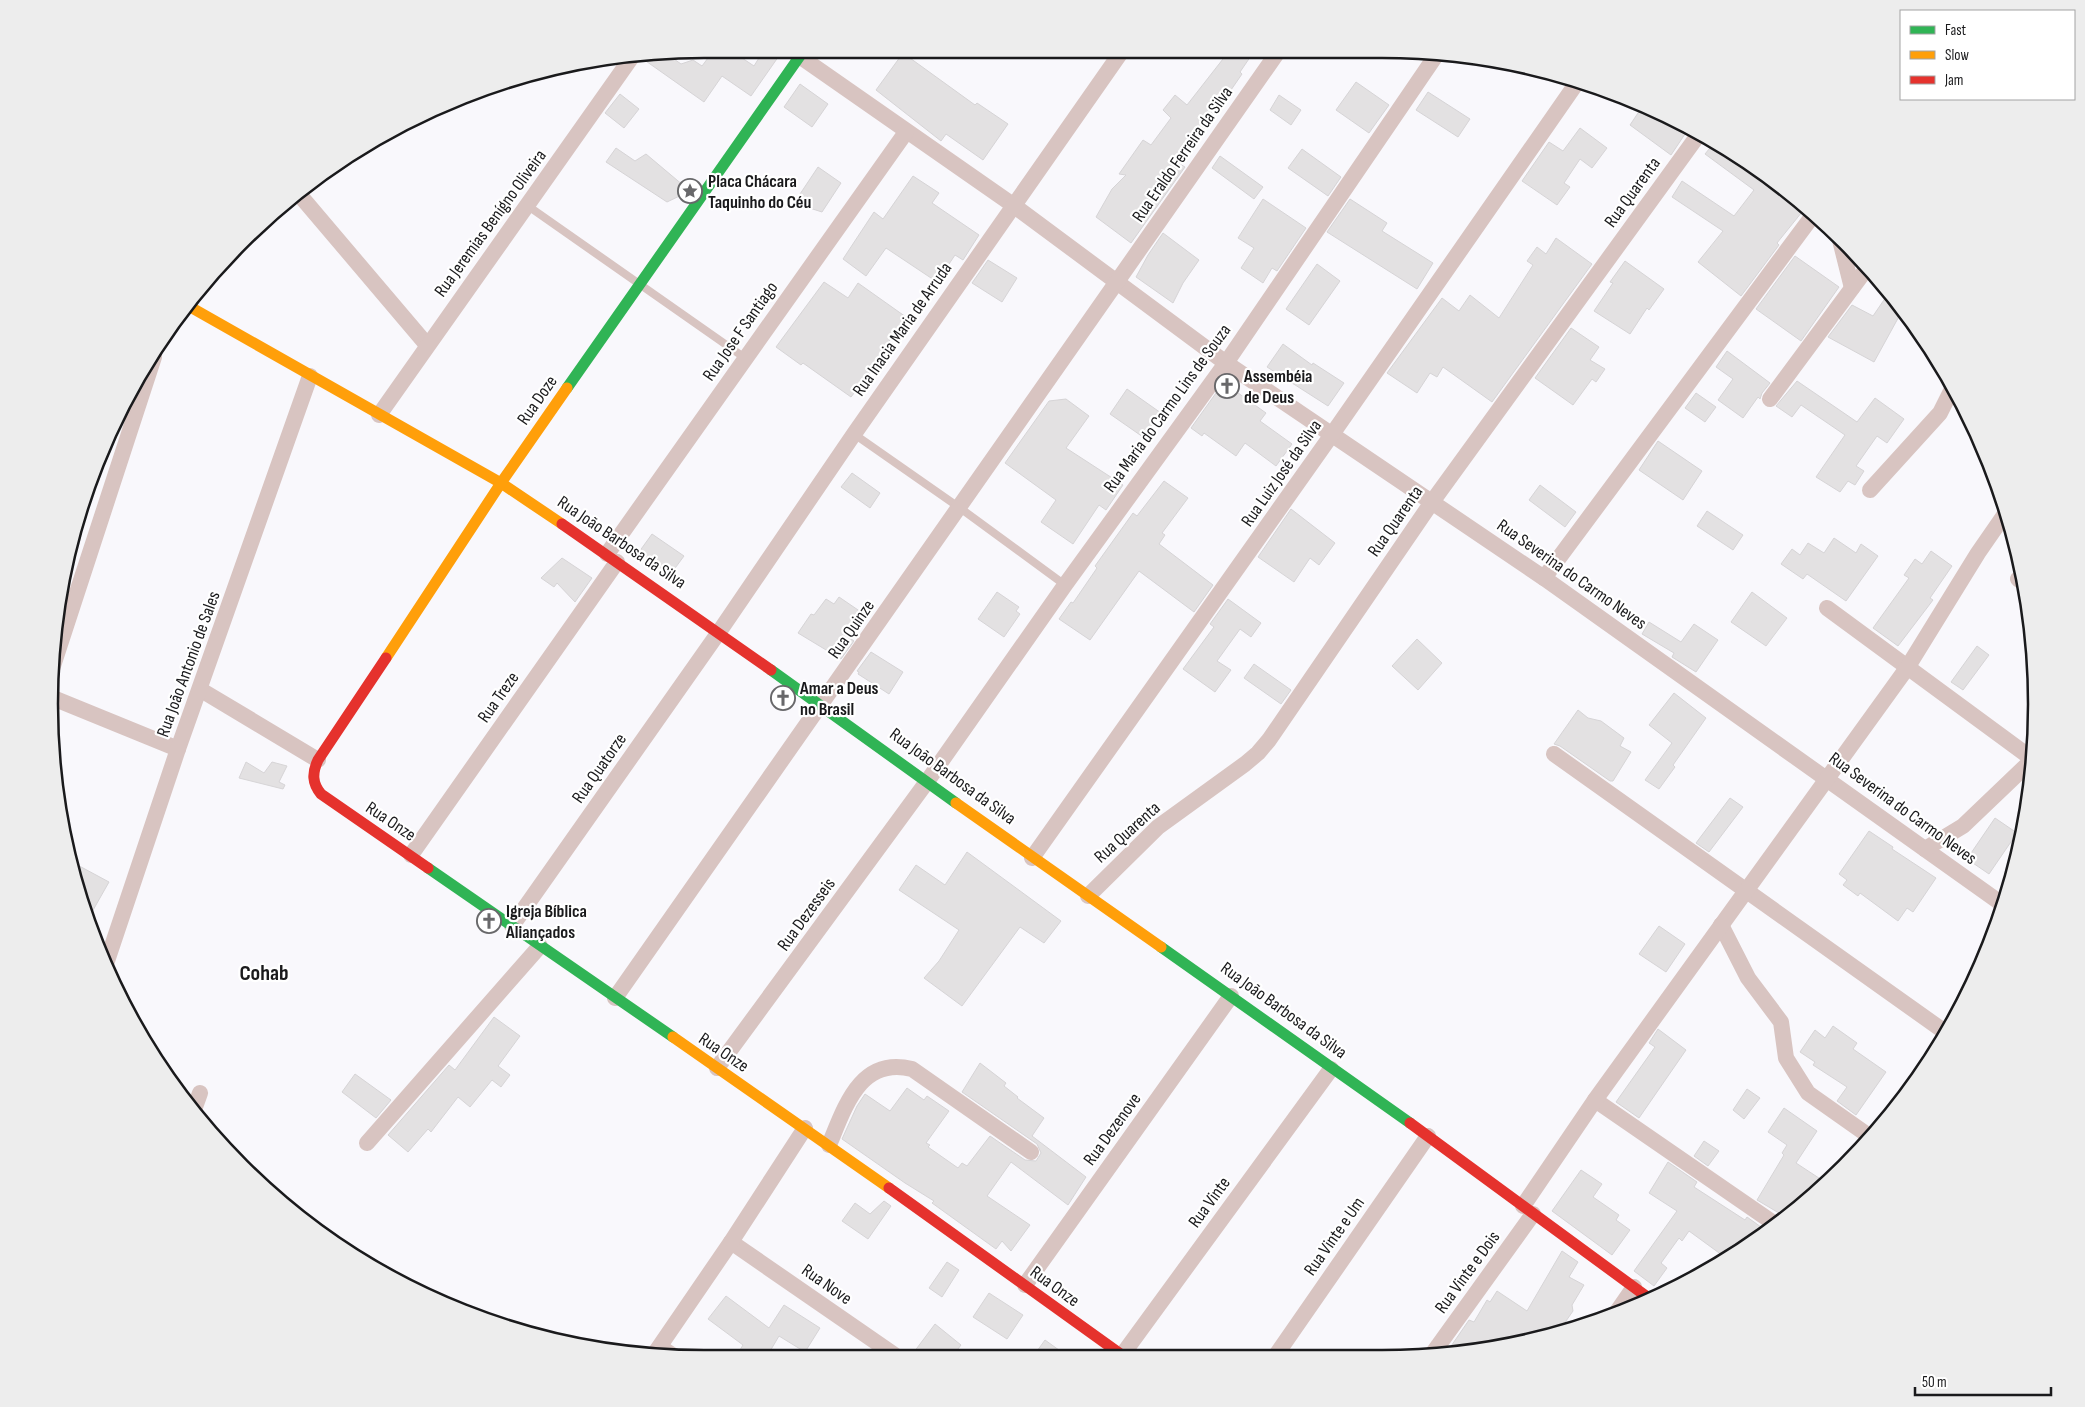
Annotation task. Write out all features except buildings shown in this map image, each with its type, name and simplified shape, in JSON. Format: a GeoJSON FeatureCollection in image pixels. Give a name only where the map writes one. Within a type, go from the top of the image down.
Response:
{"type":"FeatureCollection","features":[{"type":"Feature","properties":{"kind":"street","name":"Rua Doze"},"geometry":{"type":"LineString","coordinates":[[316,765],[501,483],[796,58]]}},
{"type":"Feature","properties":{"kind":"street","name":"Rua Severina do Carmo Neves"},"geometry":{"type":"LineString","coordinates":[[804,58],[906,132],[1013,205],[1226,363],[1544,578],[1996,900]]}},
{"type":"Feature","properties":{"kind":"street","name":"Rua Inacia Maria de Arruda"},"geometry":{"type":"LineString","coordinates":[[719,632],[854,434],[1117,58]]}},
{"type":"Feature","properties":{"kind":"street","name":"Rua Eraldo Ferreira da Silva"},"geometry":{"type":"LineString","coordinates":[[1117,281],[1274,58]]}},
{"type":"Feature","properties":{"kind":"street","name":"Rua Maria do Carmo Lins de Souza"},"geometry":{"type":"LineString","coordinates":[[926,782],[1065,585],[1226,363],[1434,60]]}},
{"type":"Feature","properties":{"kind":"street","name":"Rua Jeremias Benígno Oliveira"},"geometry":{"type":"LineString","coordinates":[[379,415],[628,62]]}},
{"type":"Feature","properties":{"kind":"street","name":"Rua Luiz José da Silva"},"geometry":{"type":"LineString","coordinates":[[1032,858],[1333,434],[1574,87]]}},
{"type":"Feature","properties":{"kind":"street","name":"Rua Jose F Santiago"},"geometry":{"type":"LineString","coordinates":[[612,558],[745,358],[906,132]]}},
{"type":"Feature","properties":{"kind":"street","name":"Rua Quarenta"},"geometry":{"type":"LineString","coordinates":[[1088,896],[1158,827],[1258,753],[1432,502],[1695,139]]}},
{"type":"Feature","properties":{"kind":"street"},"geometry":{"type":"LineString","coordinates":[[302,198],[427,345]]}},
{"type":"Feature","properties":{"kind":"street"},"geometry":{"type":"LineString","coordinates":[[1544,578],[1809,220]]}},
{"type":"Feature","properties":{"kind":"street"},"geometry":{"type":"LineString","coordinates":[[1843,252],[1852,288]]}},
{"type":"Feature","properties":{"kind":"street"},"geometry":{"type":"LineString","coordinates":[[1770,399],[1863,274]]}},
{"type":"Feature","properties":{"kind":"street","name":"Rua Quinze"},"geometry":{"type":"LineString","coordinates":[[615,998],[822,706],[1117,281]]}},
{"type":"Feature","properties":{"kind":"street","name":"Rua João Barbosa da Silva"},"geometry":{"type":"LineString","coordinates":[[192,308],[501,483],[612,558],[719,632],[1032,858],[1428,1136],[1643,1294]]}},
{"type":"Feature","properties":{"kind":"street"},"geometry":{"type":"LineString","coordinates":[[61,642],[149,373]]}},
{"type":"Feature","properties":{"kind":"street","name":"Rua João Antonio de Sales"},"geometry":{"type":"LineString","coordinates":[[109,955],[178,749],[310,376]]}},
{"type":"Feature","properties":{"kind":"street"},"geometry":{"type":"LineString","coordinates":[[1870,490],[1940,413],[1949,395]]}},
{"type":"Feature","properties":{"kind":"street","name":"Rua Vinte e Dois"},"geometry":{"type":"LineString","coordinates":[[1437,1347],[1528,1210],[1595,1100],[1907,668],[1978,553],[2000,521]]}},
{"type":"Feature","properties":{"kind":"street","name":"Rua Treze"},"geometry":{"type":"LineString","coordinates":[[411,855],[612,558]]}},
{"type":"Feature","properties":{"kind":"street"},"geometry":{"type":"LineString","coordinates":[[1827,608],[2025,756]]}},
{"type":"Feature","properties":{"kind":"street","name":"Rua Quatorze"},"geometry":{"type":"LineString","coordinates":[[512,926],[719,632]]}},
{"type":"Feature","properties":{"kind":"street"},"geometry":{"type":"LineString","coordinates":[[200,690],[316,765]]}},
{"type":"Feature","properties":{"kind":"street"},"geometry":{"type":"LineString","coordinates":[[58,700],[178,749]]}},
{"type":"Feature","properties":{"kind":"street"},"geometry":{"type":"LineString","coordinates":[[1554,754],[1940,1028]]}},
{"type":"Feature","properties":{"kind":"street","name":"Rua Onze"},"geometry":{"type":"LineString","coordinates":[[316,765],[312,779],[315,787],[321,794],[805,1128],[1113,1350]]}},
{"type":"Feature","properties":{"kind":"street"},"geometry":{"type":"LineString","coordinates":[[1925,849],[1963,826],[2024,767]]}},
{"type":"Feature","properties":{"kind":"street","name":"Rua Dezesseis"},"geometry":{"type":"LineString","coordinates":[[717,1068],[926,782]]}},
{"type":"Feature","properties":{"kind":"street"},"geometry":{"type":"LineString","coordinates":[[1721,925],[1748,978],[1781,1022],[1786,1058],[1808,1092],[1864,1132]]}},
{"type":"Feature","properties":{"kind":"street"},"geometry":{"type":"LineString","coordinates":[[367,1143],[540,946]]}},
{"type":"Feature","properties":{"kind":"street","name":"Rua Dezenove"},"geometry":{"type":"LineString","coordinates":[[1025,1285],[1231,996]]}},
{"type":"Feature","properties":{"kind":"street"},"geometry":{"type":"LineString","coordinates":[[829,1145],[847,1103],[855,1090],[868,1076],[881,1069],[898,1066],[912,1070],[1031,1152]]}},
{"type":"Feature","properties":{"kind":"street","name":"Rua Vinte"},"geometry":{"type":"LineString","coordinates":[[1128,1350],[1331,1069]]}},
{"type":"Feature","properties":{"kind":"street"},"geometry":{"type":"LineString","coordinates":[[1595,1100],[1769,1220]]}},
{"type":"Feature","properties":{"kind":"street"},"geometry":{"type":"LineString","coordinates":[[664,1348],[805,1128]]}},
{"type":"Feature","properties":{"kind":"street","name":"Rua Vinte e Um"},"geometry":{"type":"LineString","coordinates":[[1280,1350],[1428,1136]]}},
{"type":"Feature","properties":{"kind":"street","name":"Rua Nove"},"geometry":{"type":"LineString","coordinates":[[732,1242],[887,1350]]}},
{"type":"Feature","properties":{"kind":"street"},"geometry":{"type":"LineString","coordinates":[[1624,1302],[1634,1287]]}},
{"type":"Feature","properties":{"kind":"lane"},"geometry":{"type":"LineString","coordinates":[[528,206],[745,358]]}},
{"type":"Feature","properties":{"kind":"lane"},"geometry":{"type":"LineString","coordinates":[[854,434],[960,508],[1065,585]]}},
{"type":"Feature","properties":{"kind":"traffic: fast"},"geometry":{"type":"LineString","coordinates":[[567,388],[798,58]]}},
{"type":"Feature","properties":{"kind":"traffic: fast"},"geometry":{"type":"LineString","coordinates":[[771,670],[956,803]]}},
{"type":"Feature","properties":{"kind":"traffic: fast"},"geometry":{"type":"LineString","coordinates":[[428,868],[673,1037]]}},
{"type":"Feature","properties":{"kind":"traffic: fast"},"geometry":{"type":"LineString","coordinates":[[1161,947],[1410,1123]]}},
{"type":"Feature","properties":{"kind":"traffic: slow"},"geometry":{"type":"LineString","coordinates":[[192,308],[501,483],[562,524]]}},
{"type":"Feature","properties":{"kind":"traffic: slow"},"geometry":{"type":"LineString","coordinates":[[386,658],[501,483],[567,388]]}},
{"type":"Feature","properties":{"kind":"traffic: slow"},"geometry":{"type":"LineString","coordinates":[[956,803],[1161,947]]}},
{"type":"Feature","properties":{"kind":"traffic: slow"},"geometry":{"type":"LineString","coordinates":[[673,1037],[889,1188]]}},
{"type":"Feature","properties":{"kind":"traffic: jam"},"geometry":{"type":"LineString","coordinates":[[562,524],[771,670]]}},
{"type":"Feature","properties":{"kind":"traffic: jam"},"geometry":{"type":"LineString","coordinates":[[386,658],[318,760],[314,774],[315,782],[321,794],[428,868]]}},
{"type":"Feature","properties":{"kind":"traffic: jam"},"geometry":{"type":"LineString","coordinates":[[1410,1123],[1643,1294]]}},
{"type":"Feature","properties":{"kind":"traffic: jam"},"geometry":{"type":"LineString","coordinates":[[889,1188],[1115,1350]]}},
{"type":"Feature","properties":{"kind":"place","name":"Placa Chácara Taquinho do Céu"},"geometry":{"type":"Point","coordinates":[690,191]}},
{"type":"Feature","properties":{"kind":"place","name":"Assembéia de Deus"},"geometry":{"type":"Point","coordinates":[1227,386]}},
{"type":"Feature","properties":{"kind":"place","name":"Amar a Deus no Brasil"},"geometry":{"type":"Point","coordinates":[783,698]}},
{"type":"Feature","properties":{"kind":"place","name":"Igreja Bíblica Aliançados"},"geometry":{"type":"Point","coordinates":[489,921]}},
{"type":"Feature","properties":{"kind":"district","name":"Cohab"},"geometry":{"type":"Point","coordinates":[264,972]}}]}
